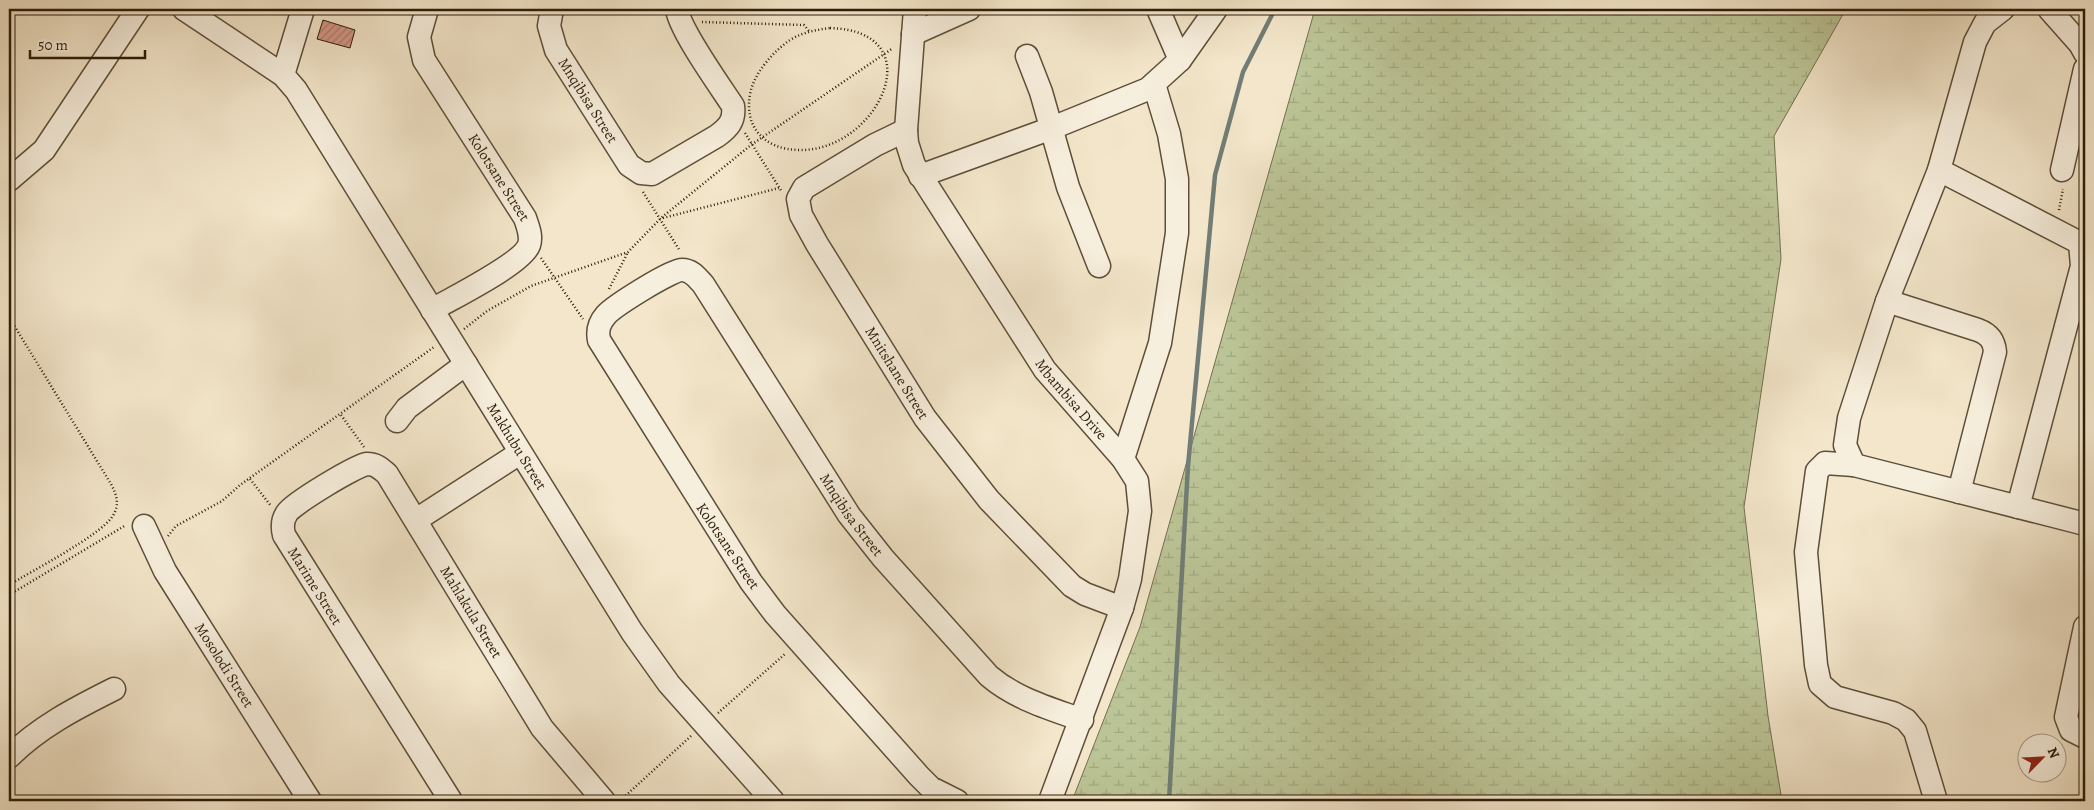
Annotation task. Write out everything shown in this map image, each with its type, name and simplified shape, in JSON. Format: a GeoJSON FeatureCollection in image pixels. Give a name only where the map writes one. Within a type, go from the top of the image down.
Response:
{"type":"FeatureCollection","features":[{"type":"Feature","properties":{"kind":"street"},"geometry":{"type":"LineString","coordinates":[[9,180],[44,150],[138,9]]}},
{"type":"Feature","properties":{"kind":"street","name":"Makhubu Street"},"geometry":{"type":"LineString","coordinates":[[184,9],[283,75],[309,109],[520,453],[654,664],[773,801]]}},
{"type":"Feature","properties":{"kind":"street"},"geometry":{"type":"LineString","coordinates":[[283,75],[303,9]]}},
{"type":"Feature","properties":{"kind":"street","name":"Kolotsane Street"},"geometry":{"type":"LineString","coordinates":[[427,9],[419,37],[424,60],[525,218],[529,228],[530,243],[521,257],[511,264],[432,310]]}},
{"type":"Feature","properties":{"kind":"street","name":"Mnqibisa Street"},"geometry":{"type":"LineString","coordinates":[[552,9],[549,26],[556,50],[619,152],[643,172]]}},
{"type":"Feature","properties":{"kind":"street","name":"Mbambisa Drive"},"geometry":{"type":"LineString","coordinates":[[914,9],[906,130],[910,154],[920,176],[1045,370],[1123,459],[1137,481],[1140,510],[1130,579],[1122,608],[1082,720],[1050,801]]}},
{"type":"Feature","properties":{"kind":"street"},"geometry":{"type":"LineString","coordinates":[[913,34],[969,9]]}},
{"type":"Feature","properties":{"kind":"street"},"geometry":{"type":"LineString","coordinates":[[1158,9],[1180,60]]}},
{"type":"Feature","properties":{"kind":"street"},"geometry":{"type":"LineString","coordinates":[[920,176],[1132,97],[1154,84],[1180,60],[1216,9]]}},
{"type":"Feature","properties":{"kind":"street"},"geometry":{"type":"LineString","coordinates":[[1854,465],[1845,445],[1849,418],[1887,301],[1939,170],[1975,42],[1985,23],[2003,9]]}},
{"type":"Feature","properties":{"kind":"street"},"geometry":{"type":"LineString","coordinates":[[2048,9],[2084,46]]}},
{"type":"Feature","properties":{"kind":"street"},"geometry":{"type":"LineString","coordinates":[[643,172],[717,136],[726,129],[734,115],[733,106],[679,15]]}},
{"type":"Feature","properties":{"kind":"street"},"geometry":{"type":"LineString","coordinates":[[1027,56],[1041,92],[1068,187],[1099,266]]}},
{"type":"Feature","properties":{"kind":"street"},"geometry":{"type":"LineString","coordinates":[[2062,170],[2085,69]]}},
{"type":"Feature","properties":{"kind":"street"},"geometry":{"type":"LineString","coordinates":[[1123,459],[1160,343],[1176,233],[1177,180],[1169,134],[1154,84]]}},
{"type":"Feature","properties":{"kind":"street"},"geometry":{"type":"LineString","coordinates":[[798,204],[798,199],[804,188],[875,145],[906,130]]}},
{"type":"Feature","properties":{"kind":"street"},"geometry":{"type":"LineString","coordinates":[[1939,170],[2054,229],[2083,241],[2082,266],[2018,507]]}},
{"type":"Feature","properties":{"kind":"street","name":"Mnitshane Street"},"geometry":{"type":"LineString","coordinates":[[798,204],[801,214],[817,244],[943,444],[990,500],[1060,575],[1085,594],[1122,608]]}},
{"type":"Feature","properties":{"kind":"street"},"geometry":{"type":"LineString","coordinates":[[597,332],[599,325],[607,314],[678,272]]}},
{"type":"Feature","properties":{"kind":"street","name":"Mnqibisa Street"},"geometry":{"type":"LineString","coordinates":[[678,272],[703,284],[830,488],[883,558],[989,676],[1013,694],[1082,720]]}},
{"type":"Feature","properties":{"kind":"street"},"geometry":{"type":"LineString","coordinates":[[1887,301],[1978,330],[1994,343],[1995,352],[1959,492]]}},
{"type":"Feature","properties":{"kind":"street","name":"Kolotsane Street"},"geometry":{"type":"LineString","coordinates":[[597,332],[607,355],[729,551],[775,614],[931,788],[957,801]]}},
{"type":"Feature","properties":{"kind":"street"},"geometry":{"type":"LineString","coordinates":[[397,421],[407,408],[466,364]]}},
{"type":"Feature","properties":{"kind":"street"},"geometry":{"type":"LineString","coordinates":[[282,521],[289,510],[357,466],[364,464],[378,466],[387,474],[416,520],[520,453]]}},
{"type":"Feature","properties":{"kind":"street"},"geometry":{"type":"LineString","coordinates":[[1936,801],[1915,731],[1911,725],[1893,713],[1835,697],[1820,684],[1816,665],[1806,552],[1817,471],[1825,463],[1854,465],[2085,524]]}},
{"type":"Feature","properties":{"kind":"street","name":"Mahlakula Street"},"geometry":{"type":"LineString","coordinates":[[416,520],[542,728],[604,801]]}},
{"type":"Feature","properties":{"kind":"street","name":"Marime Street"},"geometry":{"type":"LineString","coordinates":[[282,521],[284,535],[288,543],[451,801]]}},
{"type":"Feature","properties":{"kind":"street","name":"Mosolodi Street"},"geometry":{"type":"LineString","coordinates":[[144,526],[165,571],[310,801]]}},
{"type":"Feature","properties":{"kind":"street"},"geometry":{"type":"LineString","coordinates":[[2085,627],[2066,717],[2071,730],[2085,737]]}},
{"type":"Feature","properties":{"kind":"street"},"geometry":{"type":"LineString","coordinates":[[9,757],[26,740],[49,724],[114,689]]}},
{"type":"Feature","properties":{"kind":"path"},"geometry":{"type":"LineString","coordinates":[[679,15],[804,25],[809,31]]}},
{"type":"Feature","properties":{"kind":"path"},"geometry":{"type":"LineString","coordinates":[[849,29],[867,37],[884,54],[889,71],[886,87],[878,105],[849,135],[832,143],[800,150],[772,144],[762,137],[752,124],[751,90],[762,67],[777,50],[791,39],[809,31],[849,29]]}},
{"type":"Feature","properties":{"kind":"path"},"geometry":{"type":"LineString","coordinates":[[165,540],[176,526],[222,501],[250,478],[487,311],[531,286],[628,252],[661,218],[751,144],[913,34]]}},
{"type":"Feature","properties":{"kind":"path"},"geometry":{"type":"LineString","coordinates":[[734,115],[779,188],[787,197],[798,204]]}},
{"type":"Feature","properties":{"kind":"path"},"geometry":{"type":"LineString","coordinates":[[2054,229],[2064,190],[2062,170]]}},
{"type":"Feature","properties":{"kind":"path"},"geometry":{"type":"LineString","coordinates":[[643,172],[640,187],[661,218],[678,272]]}},
{"type":"Feature","properties":{"kind":"path"},"geometry":{"type":"LineString","coordinates":[[661,218],[779,188]]}},
{"type":"Feature","properties":{"kind":"path"},"geometry":{"type":"LineString","coordinates":[[530,243],[579,316],[597,332]]}},
{"type":"Feature","properties":{"kind":"path"},"geometry":{"type":"LineString","coordinates":[[9,317],[111,484],[116,494],[117,505],[113,516],[99,531],[9,585]]}},
{"type":"Feature","properties":{"kind":"path"},"geometry":{"type":"LineString","coordinates":[[341,414],[378,466]]}},
{"type":"Feature","properties":{"kind":"path"},"geometry":{"type":"LineString","coordinates":[[250,478],[282,521]]}},
{"type":"Feature","properties":{"kind":"path"},"geometry":{"type":"LineString","coordinates":[[9,595],[126,525],[136,524],[144,526]]}},
{"type":"Feature","properties":{"kind":"green space"},"geometry":{"type":"Polygon","coordinates":[[[1315,9],[1846,9],[1774,136],[1781,259],[1744,507],[1768,716],[1782,801],[1072,801],[1140,627],[1315,9]]]}},
{"type":"Feature","properties":{"kind":"building"},"geometry":{"type":"Polygon","coordinates":[[[323,20],[355,30],[350,48],[317,39],[323,20]]]}},
{"type":"Feature","properties":{"kind":"waterway"},"geometry":{"type":"LineString","coordinates":[[1169,801],[1188,466],[1215,175],[1243,72],[1275,9]]}}]}
